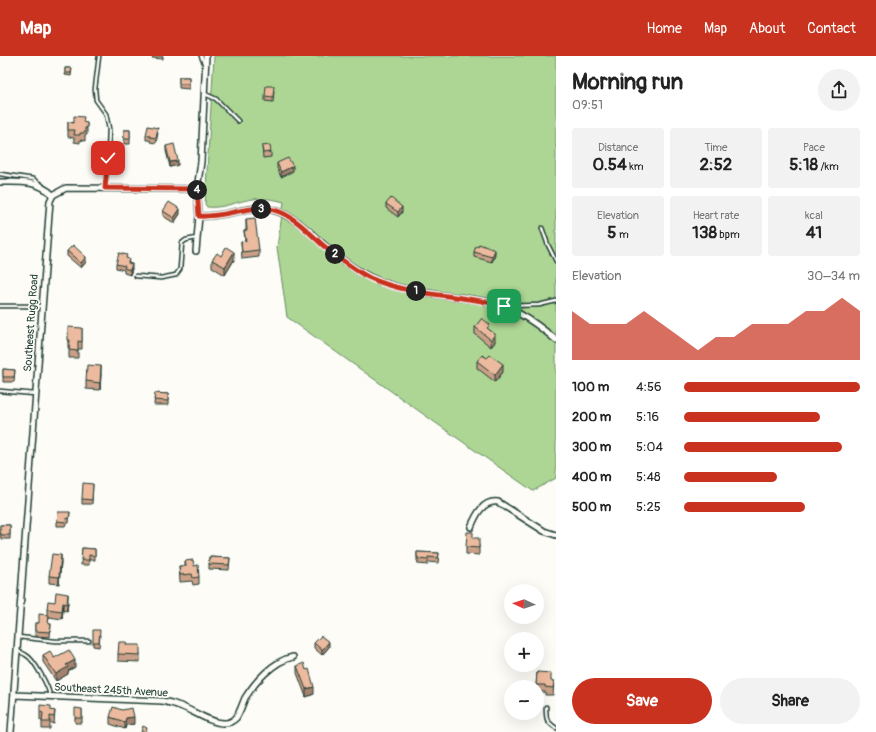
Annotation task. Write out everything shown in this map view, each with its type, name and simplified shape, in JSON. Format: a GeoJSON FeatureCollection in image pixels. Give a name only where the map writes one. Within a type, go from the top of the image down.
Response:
{"type":"FeatureCollection","features":[{"type":"Feature","properties":{"kind":"street"},"geometry":{"type":"LineString","coordinates":[[196,251],[199,216],[197,189],[201,162],[206,56]]}},
{"type":"Feature","properties":{"kind":"street"},"geometry":{"type":"LineString","coordinates":[[0,182],[23,182],[46,188],[54,194],[66,188],[197,189]]}},
{"type":"Feature","properties":{"kind":"street","name":"Southeast Rugg Road"},"geometry":{"type":"LineString","coordinates":[[11,732],[49,210],[50,201],[54,194]]}},
{"type":"Feature","properties":{"kind":"street"},"geometry":{"type":"LineString","coordinates":[[199,216],[210,217],[258,209],[273,210],[286,215],[297,222],[349,265],[371,278],[404,289],[505,306],[536,325],[556,340]]}},
{"type":"Feature","properties":{"kind":"street"},"geometry":{"type":"LineString","coordinates":[[470,527],[480,510],[487,503],[493,501],[498,502],[544,532],[556,535]]}},
{"type":"Feature","properties":{"kind":"street","name":"Southeast 245th Avenue"},"geometry":{"type":"LineString","coordinates":[[14,695],[162,701],[176,704],[213,721],[226,723],[232,722],[236,718],[245,699],[258,681],[285,658],[293,657]]}},
{"type":"Feature","properties":{"kind":"lane"},"geometry":{"type":"LineString","coordinates":[[99,56],[95,89],[96,100],[106,114],[109,129],[105,188]]}},
{"type":"Feature","properties":{"kind":"lane"},"geometry":{"type":"LineString","coordinates":[[201,56],[206,68]]}},
{"type":"Feature","properties":{"kind":"lane"},"geometry":{"type":"LineString","coordinates":[[205,94],[216,99],[238,121]]}},
{"type":"Feature","properties":{"kind":"lane"},"geometry":{"type":"LineString","coordinates":[[0,174],[33,179],[46,188]]}},
{"type":"Feature","properties":{"kind":"lane"},"geometry":{"type":"LineString","coordinates":[[542,228],[556,261]]}},
{"type":"Feature","properties":{"kind":"lane"},"geometry":{"type":"LineString","coordinates":[[136,276],[161,278],[176,275],[180,269],[182,242],[197,237]]}},
{"type":"Feature","properties":{"kind":"lane"},"geometry":{"type":"LineString","coordinates":[[505,306],[539,305],[556,301]]}},
{"type":"Feature","properties":{"kind":"lane"},"geometry":{"type":"LineString","coordinates":[[0,306],[42,306]]}},
{"type":"Feature","properties":{"kind":"lane"},"geometry":{"type":"LineString","coordinates":[[0,390],[36,394]]}},
{"type":"Feature","properties":{"kind":"lane"},"geometry":{"type":"LineString","coordinates":[[18,637],[55,641],[89,641]]}},
{"type":"Feature","properties":{"kind":"lane"},"geometry":{"type":"LineString","coordinates":[[17,651],[27,655],[32,661],[49,688],[50,697]]}},
{"type":"Feature","properties":{"kind":"lane"},"geometry":{"type":"LineString","coordinates":[[546,707],[546,718],[548,722],[556,728]]}},
{"type":"Feature","properties":{"kind":"green space"},"geometry":{"type":"Polygon","coordinates":[[[214,56],[556,56],[556,478],[533,491],[287,317],[277,247],[284,202],[269,199],[257,199],[219,207],[207,207],[205,204],[214,56]]]}},
{"type":"Feature","properties":{"kind":"building"},"geometry":{"type":"Polygon","coordinates":[[[65,68],[72,68],[71,73],[65,73],[65,68]]]}},
{"type":"Feature","properties":{"kind":"building"},"geometry":{"type":"Polygon","coordinates":[[[179,77],[189,77],[189,84],[179,84],[179,77]]]}},
{"type":"Feature","properties":{"kind":"building"},"geometry":{"type":"Polygon","coordinates":[[[266,86],[274,86],[273,97],[265,96],[266,86]]]}},
{"type":"Feature","properties":{"kind":"building"},"geometry":{"type":"Polygon","coordinates":[[[74,116],[84,117],[83,122],[87,123],[85,133],[74,135],[75,130],[68,130],[68,122],[74,123],[74,116]]]}},
{"type":"Feature","properties":{"kind":"building"},"geometry":{"type":"Polygon","coordinates":[[[148,126],[158,128],[156,138],[146,135],[148,126]]]}},
{"type":"Feature","properties":{"kind":"building"},"geometry":{"type":"Polygon","coordinates":[[[124,130],[130,130],[130,139],[124,139],[124,130]]]}},
{"type":"Feature","properties":{"kind":"building"},"geometry":{"type":"Polygon","coordinates":[[[174,144],[178,161],[170,162],[166,146],[174,144]]]}},
{"type":"Feature","properties":{"kind":"building"},"geometry":{"type":"Polygon","coordinates":[[[270,145],[271,152],[263,153],[262,146],[270,145]]]}},
{"type":"Feature","properties":{"kind":"building"},"geometry":{"type":"Polygon","coordinates":[[[288,158],[293,166],[281,172],[277,163],[288,158]]]}},
{"type":"Feature","properties":{"kind":"building"},"geometry":{"type":"Polygon","coordinates":[[[391,198],[402,207],[398,212],[386,204],[391,198]]]}},
{"type":"Feature","properties":{"kind":"building"},"geometry":{"type":"Polygon","coordinates":[[[169,202],[180,209],[174,218],[163,211],[169,202]]]}},
{"type":"Feature","properties":{"kind":"building"},"geometry":{"type":"Polygon","coordinates":[[[255,218],[259,250],[242,252],[241,242],[246,241],[244,231],[247,230],[246,219],[255,218]]]}},
{"type":"Feature","properties":{"kind":"building"},"geometry":{"type":"Polygon","coordinates":[[[479,244],[495,250],[492,257],[474,252],[476,246],[478,247],[479,244]]]}},
{"type":"Feature","properties":{"kind":"building"},"geometry":{"type":"Polygon","coordinates":[[[73,245],[86,257],[81,263],[67,251],[73,245]]]}},
{"type":"Feature","properties":{"kind":"building"},"geometry":{"type":"Polygon","coordinates":[[[226,247],[234,252],[225,267],[212,260],[217,253],[221,256],[226,247]]]}},
{"type":"Feature","properties":{"kind":"building"},"geometry":{"type":"Polygon","coordinates":[[[119,253],[127,255],[126,258],[129,259],[128,263],[132,264],[130,270],[124,268],[125,266],[116,264],[119,253]]]}},
{"type":"Feature","properties":{"kind":"building"},"geometry":{"type":"Polygon","coordinates":[[[482,318],[490,325],[487,328],[495,334],[491,340],[475,327],[482,318]]]}},
{"type":"Feature","properties":{"kind":"building"},"geometry":{"type":"Polygon","coordinates":[[[68,327],[82,328],[82,342],[78,341],[78,351],[69,350],[70,340],[68,340],[68,327]]]}},
{"type":"Feature","properties":{"kind":"building"},"geometry":{"type":"Polygon","coordinates":[[[482,355],[487,358],[490,355],[503,364],[495,375],[477,361],[482,355]]]}},
{"type":"Feature","properties":{"kind":"building"},"geometry":{"type":"Polygon","coordinates":[[[87,365],[101,366],[100,383],[86,381],[87,365]]]}},
{"type":"Feature","properties":{"kind":"building"},"geometry":{"type":"Polygon","coordinates":[[[3,369],[15,370],[14,377],[3,377],[3,369]]]}},
{"type":"Feature","properties":{"kind":"building"},"geometry":{"type":"Polygon","coordinates":[[[155,393],[168,394],[168,401],[154,400],[155,393]]]}},
{"type":"Feature","properties":{"kind":"building"},"geometry":{"type":"Polygon","coordinates":[[[83,483],[93,484],[92,500],[82,499],[83,483]]]}},
{"type":"Feature","properties":{"kind":"building"},"geometry":{"type":"Polygon","coordinates":[[[58,512],[70,512],[69,519],[66,518],[65,522],[57,521],[58,512]]]}},
{"type":"Feature","properties":{"kind":"building"},"geometry":{"type":"Polygon","coordinates":[[[0,525],[10,525],[10,535],[1,535],[0,525]]]}},
{"type":"Feature","properties":{"kind":"building"},"geometry":{"type":"Polygon","coordinates":[[[467,532],[473,532],[473,538],[479,538],[479,548],[466,547],[467,532]]]}},
{"type":"Feature","properties":{"kind":"building"},"geometry":{"type":"Polygon","coordinates":[[[82,548],[95,549],[95,556],[89,555],[89,560],[81,560],[82,548]]]}},
{"type":"Feature","properties":{"kind":"building"},"geometry":{"type":"Polygon","coordinates":[[[417,552],[439,553],[438,558],[428,557],[428,560],[418,559],[417,552]]]}},
{"type":"Feature","properties":{"kind":"building"},"geometry":{"type":"Polygon","coordinates":[[[52,554],[61,555],[59,577],[49,576],[52,554]]]}},
{"type":"Feature","properties":{"kind":"building"},"geometry":{"type":"Polygon","coordinates":[[[209,557],[230,558],[229,565],[209,564],[209,557]]]}},
{"type":"Feature","properties":{"kind":"building"},"geometry":{"type":"Polygon","coordinates":[[[193,560],[194,566],[198,565],[199,577],[193,578],[192,574],[180,575],[179,566],[186,566],[185,561],[193,560]]]}},
{"type":"Feature","properties":{"kind":"building"},"geometry":{"type":"Polygon","coordinates":[[[56,592],[68,594],[67,604],[63,603],[62,611],[47,609],[48,601],[55,602],[56,592]]]}},
{"type":"Feature","properties":{"kind":"building"},"geometry":{"type":"Polygon","coordinates":[[[39,614],[49,615],[48,624],[51,624],[50,632],[35,631],[35,623],[39,623],[39,614]]]}},
{"type":"Feature","properties":{"kind":"building"},"geometry":{"type":"Polygon","coordinates":[[[93,630],[100,630],[99,642],[93,642],[93,630]]]}},
{"type":"Feature","properties":{"kind":"building"},"geometry":{"type":"Polygon","coordinates":[[[321,636],[329,642],[322,650],[314,643],[321,636]]]}},
{"type":"Feature","properties":{"kind":"building"},"geometry":{"type":"Polygon","coordinates":[[[119,642],[127,642],[126,645],[140,645],[140,655],[118,654],[119,642]]]}},
{"type":"Feature","properties":{"kind":"building"},"geometry":{"type":"Polygon","coordinates":[[[69,650],[75,660],[66,665],[68,667],[56,674],[43,655],[50,651],[54,658],[69,650]]]}},
{"type":"Feature","properties":{"kind":"building"},"geometry":{"type":"Polygon","coordinates":[[[304,663],[306,670],[309,669],[314,687],[306,689],[297,666],[304,663]]]}},
{"type":"Feature","properties":{"kind":"building"},"geometry":{"type":"Polygon","coordinates":[[[537,672],[551,673],[551,681],[554,681],[553,688],[545,687],[544,680],[536,680],[537,672]]]}},
{"type":"Feature","properties":{"kind":"building"},"geometry":{"type":"Polygon","coordinates":[[[40,705],[51,706],[51,710],[55,711],[54,717],[50,716],[50,722],[42,722],[43,713],[40,712],[40,705]]]}},
{"type":"Feature","properties":{"kind":"building"},"geometry":{"type":"Polygon","coordinates":[[[113,707],[122,710],[132,708],[134,717],[126,718],[125,722],[110,717],[113,707]]]}},
{"type":"Feature","properties":{"kind":"building"},"geometry":{"type":"Polygon","coordinates":[[[75,708],[82,709],[82,718],[75,718],[75,708]]]}},
{"type":"Feature","properties":{"kind":"building"},"geometry":{"type":"Polygon","coordinates":[[[143,726],[147,728],[146,732],[141,732],[143,726]]]}},
{"type":"Feature","properties":{"kind":"route"},"geometry":{"type":"LineString","coordinates":[[108,158],[105,188],[172,190],[197,189],[199,216],[210,217],[244,210],[273,210],[286,215],[297,222],[349,265],[371,278],[404,289],[504,306]]}}]}
